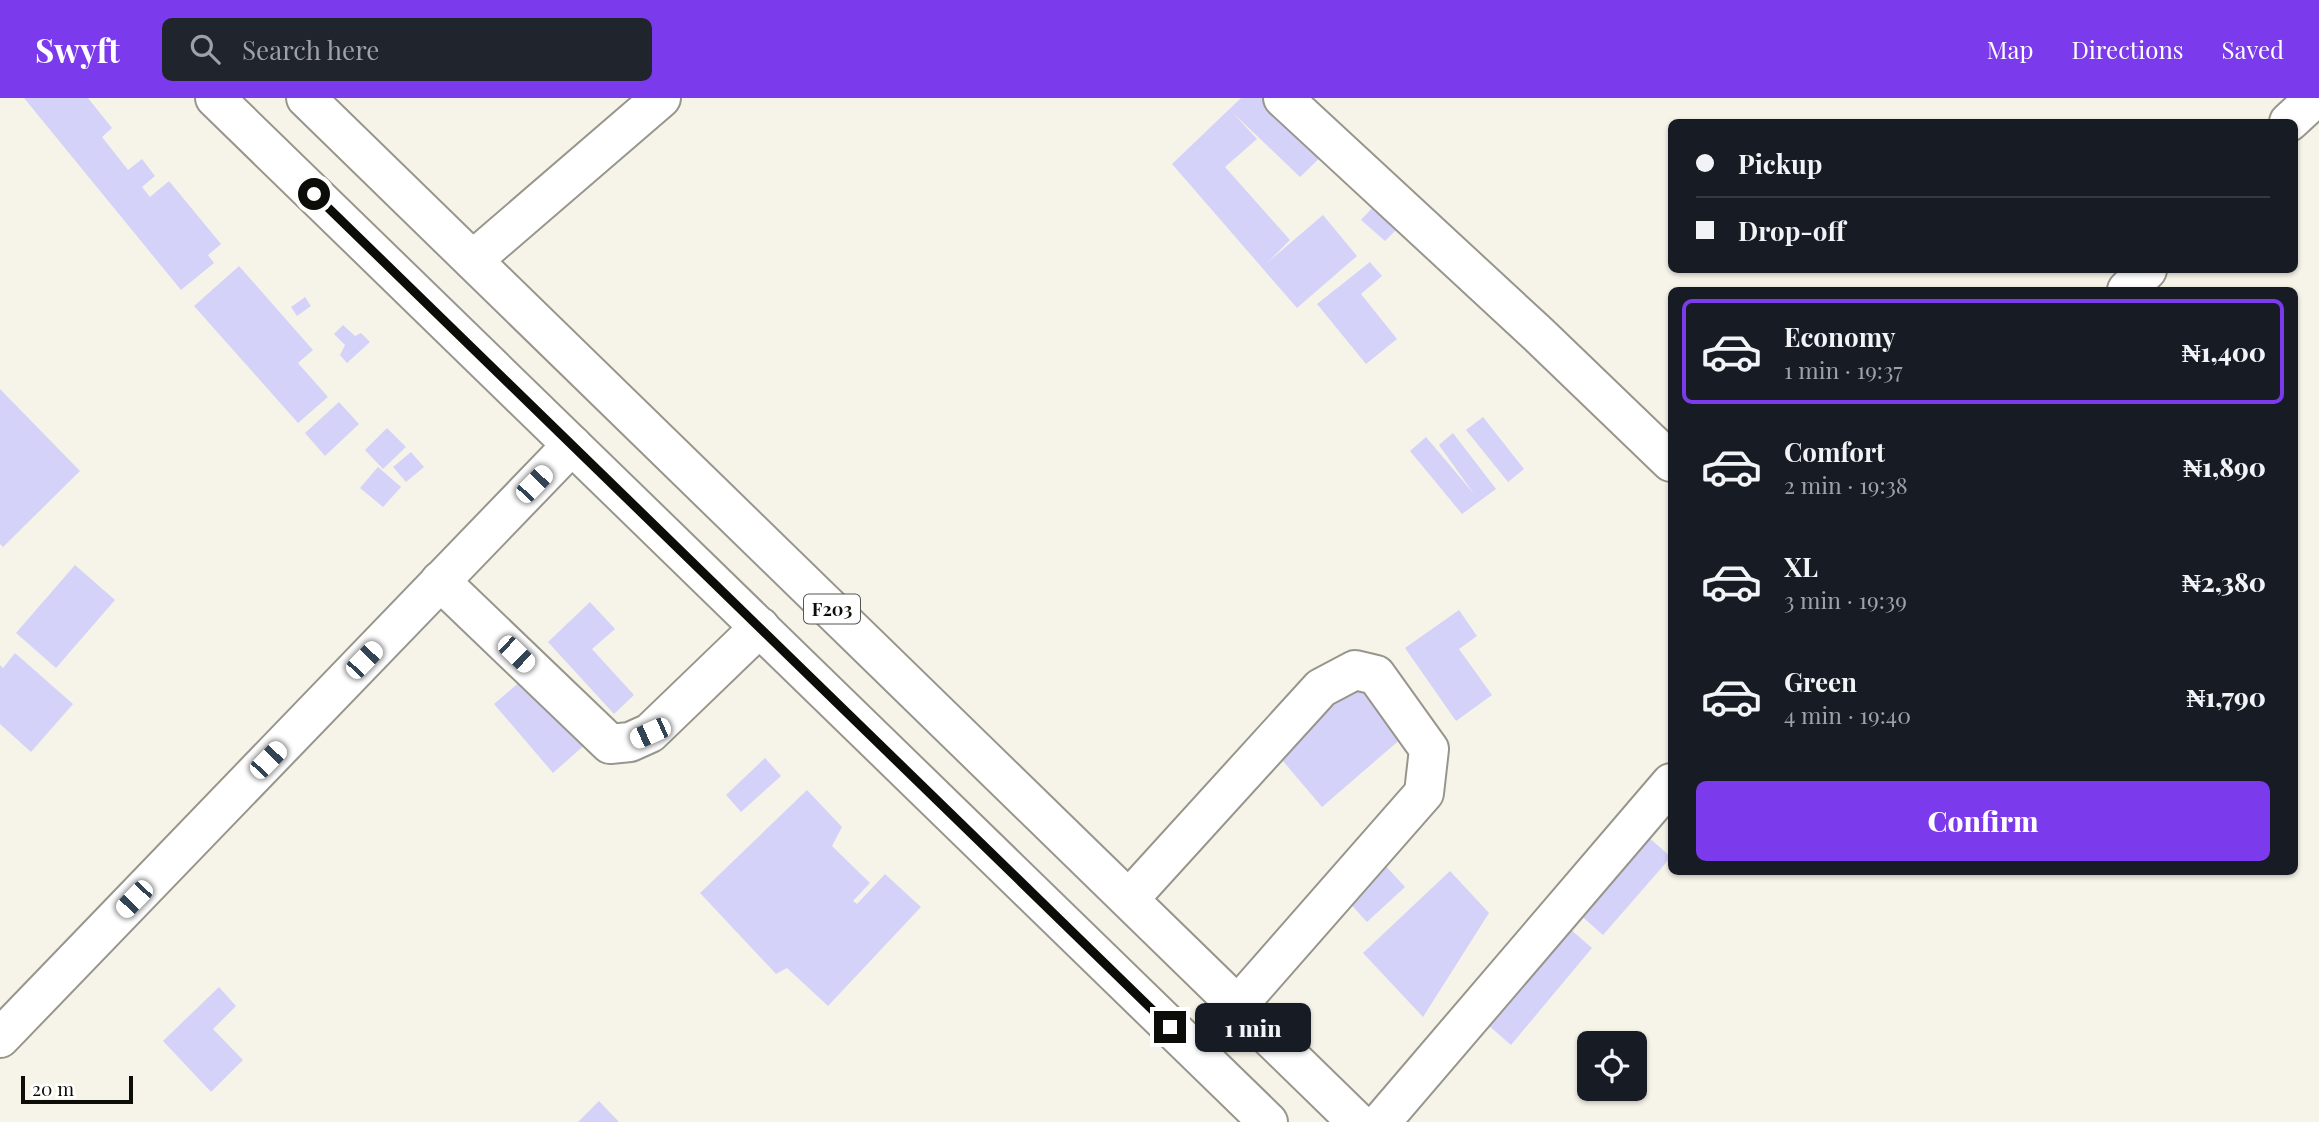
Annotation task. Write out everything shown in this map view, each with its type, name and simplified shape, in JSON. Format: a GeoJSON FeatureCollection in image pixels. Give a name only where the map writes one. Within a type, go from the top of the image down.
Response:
{"type":"FeatureCollection","features":[{"type":"Feature","properties":{"kind":"main road"},"geometry":{"type":"LineString","coordinates":[[215,98],[1268,1122]]}},
{"type":"Feature","properties":{"kind":"main road","name":"F203"},"geometry":{"type":"LineString","coordinates":[[306,98],[1357,1122]]}},
{"type":"Feature","properties":{"kind":"main road"},"geometry":{"type":"LineString","coordinates":[[473,260],[661,98]]}},
{"type":"Feature","properties":{"kind":"main road"},"geometry":{"type":"LineString","coordinates":[[1283,98],[1538,334],[1668,459]]}},
{"type":"Feature","properties":{"kind":"main road"},"geometry":{"type":"LineString","coordinates":[[2292,119],[2315,98]]}},
{"type":"Feature","properties":{"kind":"main road"},"geometry":{"type":"LineString","coordinates":[[2130,287],[2144,273]]}},
{"type":"Feature","properties":{"kind":"main road"},"geometry":{"type":"LineString","coordinates":[[0,1038],[572,444]]}},
{"type":"Feature","properties":{"kind":"main road"},"geometry":{"type":"LineString","coordinates":[[440,581],[610,744],[630,742],[650,733],[760,627]]}},
{"type":"Feature","properties":{"kind":"main road"},"geometry":{"type":"LineString","coordinates":[[1129,899],[1321,688],[1355,670],[1376,675],[1430,749],[1424,793],[1238,1005]]}},
{"type":"Feature","properties":{"kind":"main road"},"geometry":{"type":"LineString","coordinates":[[1381,1122],[1668,787]]}},
{"type":"Feature","properties":{"kind":"building"},"geometry":{"type":"Polygon","coordinates":[[[24,98],[88,98],[112,128],[102,137],[128,170],[142,159],[155,176],[142,187],[150,197],[169,181],[221,244],[208,255],[214,263],[181,290],[24,98]]]}},
{"type":"Feature","properties":{"kind":"building"},"geometry":{"type":"Polygon","coordinates":[[[1241,98],[1269,98],[1326,152],[1300,177],[1233,113],[1257,139],[1225,167],[1290,240],[1268,262],[1323,215],[1357,256],[1297,308],[1172,164],[1241,98]]]}},
{"type":"Feature","properties":{"kind":"building"},"geometry":{"type":"Polygon","coordinates":[[[1383,196],[1407,219],[1385,241],[1361,220],[1383,196]]]}},
{"type":"Feature","properties":{"kind":"building"},"geometry":{"type":"Polygon","coordinates":[[[1370,262],[1382,276],[1361,294],[1397,339],[1366,364],[1317,304],[1370,262]]]}},
{"type":"Feature","properties":{"kind":"building"},"geometry":{"type":"Polygon","coordinates":[[[239,266],[313,350],[298,363],[328,397],[298,423],[194,306],[239,266]]]}},
{"type":"Feature","properties":{"kind":"building"},"geometry":{"type":"Polygon","coordinates":[[[305,297],[311,306],[297,316],[291,307],[305,297]]]}},
{"type":"Feature","properties":{"kind":"building"},"geometry":{"type":"Polygon","coordinates":[[[343,325],[355,336],[361,333],[370,342],[347,363],[340,355],[345,345],[334,334],[343,325]]]}},
{"type":"Feature","properties":{"kind":"building"},"geometry":{"type":"Polygon","coordinates":[[[0,389],[80,471],[3,547],[0,544],[0,389]]]}},
{"type":"Feature","properties":{"kind":"building"},"geometry":{"type":"Polygon","coordinates":[[[339,402],[359,424],[325,456],[305,433],[339,402]]]}},
{"type":"Feature","properties":{"kind":"building"},"geometry":{"type":"Polygon","coordinates":[[[1483,417],[1524,469],[1508,482],[1466,430],[1483,417]]]}},
{"type":"Feature","properties":{"kind":"building"},"geometry":{"type":"Polygon","coordinates":[[[387,428],[406,447],[383,469],[365,450],[387,428]]]}},
{"type":"Feature","properties":{"kind":"building"},"geometry":{"type":"Polygon","coordinates":[[[1453,433],[1496,489],[1462,514],[1410,451],[1426,437],[1474,494],[1439,445],[1453,433]]]}},
{"type":"Feature","properties":{"kind":"building"},"geometry":{"type":"Polygon","coordinates":[[[411,452],[424,467],[406,482],[393,467],[411,452]]]}},
{"type":"Feature","properties":{"kind":"building"},"geometry":{"type":"Polygon","coordinates":[[[378,467],[401,487],[383,507],[360,488],[378,467]]]}},
{"type":"Feature","properties":{"kind":"building"},"geometry":{"type":"Polygon","coordinates":[[[75,565],[115,600],[56,668],[16,633],[75,565]]]}},
{"type":"Feature","properties":{"kind":"building"},"geometry":{"type":"Polygon","coordinates":[[[590,602],[615,629],[592,649],[634,695],[614,714],[548,642],[590,602]]]}},
{"type":"Feature","properties":{"kind":"building"},"geometry":{"type":"Polygon","coordinates":[[[1459,610],[1477,636],[1459,649],[1492,695],[1456,721],[1405,648],[1459,610]]]}},
{"type":"Feature","properties":{"kind":"building"},"geometry":{"type":"Polygon","coordinates":[[[15,653],[73,704],[31,752],[0,724],[0,665],[3,668],[15,653]]]}},
{"type":"Feature","properties":{"kind":"building"},"geometry":{"type":"Polygon","coordinates":[[[530,673],[589,741],[553,773],[494,704],[530,673]]]}},
{"type":"Feature","properties":{"kind":"building"},"geometry":{"type":"Polygon","coordinates":[[[1358,684],[1403,737],[1322,807],[1277,754],[1358,684]]]}},
{"type":"Feature","properties":{"kind":"building"},"geometry":{"type":"Polygon","coordinates":[[[765,758],[781,776],[741,812],[726,795],[765,758]]]}},
{"type":"Feature","properties":{"kind":"building"},"geometry":{"type":"Polygon","coordinates":[[[807,790],[842,827],[832,846],[870,883],[853,901],[857,904],[885,874],[921,907],[828,1006],[787,968],[776,974],[700,893],[807,790]]]}},
{"type":"Feature","properties":{"kind":"building"},"geometry":{"type":"Polygon","coordinates":[[[1646,835],[1668,854],[1668,860],[1603,935],[1578,913],[1646,835]]]}},
{"type":"Feature","properties":{"kind":"building"},"geometry":{"type":"Polygon","coordinates":[[[1382,862],[1405,887],[1367,922],[1344,897],[1382,862]]]}},
{"type":"Feature","properties":{"kind":"building"},"geometry":{"type":"Polygon","coordinates":[[[1450,871],[1489,913],[1423,1017],[1363,953],[1450,871]]]}},
{"type":"Feature","properties":{"kind":"building"},"geometry":{"type":"Polygon","coordinates":[[[1569,928],[1592,948],[1511,1045],[1488,1025],[1569,928]]]}},
{"type":"Feature","properties":{"kind":"building"},"geometry":{"type":"Polygon","coordinates":[[[219,987],[236,1006],[213,1029],[243,1060],[211,1092],[163,1041],[219,987]]]}},
{"type":"Feature","properties":{"kind":"building"},"geometry":{"type":"Polygon","coordinates":[[[599,1101],[619,1122],[578,1122],[599,1101]]]}},
{"type":"Feature","properties":{"kind":"route"},"geometry":{"type":"LineString","coordinates":[[314,194],[1170,1027]]}}]}
